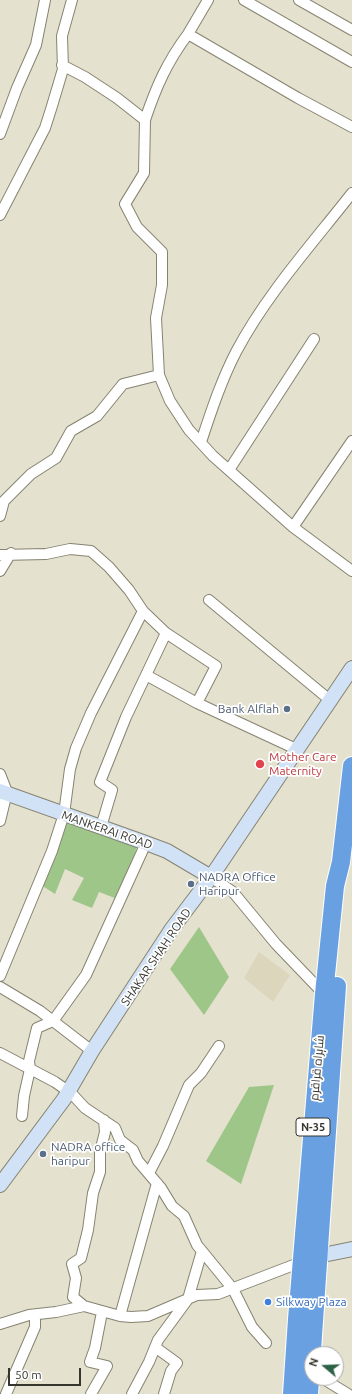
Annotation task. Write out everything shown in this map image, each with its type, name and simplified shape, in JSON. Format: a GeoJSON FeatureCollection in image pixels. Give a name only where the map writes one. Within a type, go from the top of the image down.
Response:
{"type":"FeatureCollection","features":[{"type":"Feature","properties":{"kind":"highway","name":"شاہراہ قراقرم"},"geometry":{"type":"LineString","coordinates":[[314,1346],[310,1259],[324,994],[335,886],[341,862],[352,766]]}},
{"type":"Feature","properties":{"kind":"highway","name":"شاہراہ قراقرم"},"geometry":{"type":"LineString","coordinates":[[292,1394],[310,1259],[344,886],[341,862]]}},
{"type":"Feature","properties":{"kind":"main road","name":"SHAKAR SHAH ROAD"},"geometry":{"type":"LineString","coordinates":[[0,1185],[68,1092],[92,1051],[171,930],[211,877],[352,668]]}},
{"type":"Feature","properties":{"kind":"main road","name":"MANKERAI ROAD"},"geometry":{"type":"LineString","coordinates":[[3,791],[167,851],[211,877]]}},
{"type":"Feature","properties":{"kind":"main road"},"geometry":{"type":"LineString","coordinates":[[310,1259],[352,1248]]}},
{"type":"Feature","properties":{"kind":"street"},"geometry":{"type":"LineString","coordinates":[[0,134],[17,88],[36,45],[45,0]]}},
{"type":"Feature","properties":{"kind":"street"},"geometry":{"type":"LineString","coordinates":[[0,214],[45,128],[62,65],[62,36],[72,0]]}},
{"type":"Feature","properties":{"kind":"street"},"geometry":{"type":"LineString","coordinates":[[208,0],[188,34],[170,58],[153,97],[145,120],[144,173],[125,204],[137,227],[162,252],[162,285],[156,318],[159,375],[170,401],[190,430],[201,442],[229,470],[293,527],[352,571]]}},
{"type":"Feature","properties":{"kind":"street"},"geometry":{"type":"LineString","coordinates":[[244,0],[352,62]]}},
{"type":"Feature","properties":{"kind":"street"},"geometry":{"type":"LineString","coordinates":[[299,0],[352,30]]}},
{"type":"Feature","properties":{"kind":"street"},"geometry":{"type":"LineString","coordinates":[[188,34],[298,98],[352,127]]}},
{"type":"Feature","properties":{"kind":"street"},"geometry":{"type":"LineString","coordinates":[[62,65],[117,98],[145,120]]}},
{"type":"Feature","properties":{"kind":"street"},"geometry":{"type":"LineString","coordinates":[[201,442],[215,399],[237,352],[252,326],[264,307],[352,193]]}},
{"type":"Feature","properties":{"kind":"street"},"geometry":{"type":"LineString","coordinates":[[229,470],[314,339]]}},
{"type":"Feature","properties":{"kind":"street"},"geometry":{"type":"LineString","coordinates":[[0,516],[4,501],[31,474],[56,458],[71,431],[97,416],[123,384],[159,375]]}},
{"type":"Feature","properties":{"kind":"street"},"geometry":{"type":"LineString","coordinates":[[293,527],[352,441]]}},
{"type":"Feature","properties":{"kind":"street"},"geometry":{"type":"LineString","coordinates":[[0,555],[11,553],[46,554],[70,549],[91,551],[109,567],[129,590],[143,611],[166,634],[216,666],[197,703]]}},
{"type":"Feature","properties":{"kind":"street"},"geometry":{"type":"LineString","coordinates":[[0,571],[11,553]]}},
{"type":"Feature","properties":{"kind":"street"},"geometry":{"type":"LineString","coordinates":[[209,600],[331,701]]}},
{"type":"Feature","properties":{"kind":"street"},"geometry":{"type":"LineString","coordinates":[[0,976],[52,851],[64,814],[70,769],[76,748],[91,713],[143,611]]}},
{"type":"Feature","properties":{"kind":"street"},"geometry":{"type":"LineString","coordinates":[[101,827],[112,790],[100,782],[126,717],[166,634]]}},
{"type":"Feature","properties":{"kind":"street"},"geometry":{"type":"LineString","coordinates":[[146,675],[197,703],[296,750]]}},
{"type":"Feature","properties":{"kind":"street"},"geometry":{"type":"LineString","coordinates":[[0,774],[3,791],[0,821]]}},
{"type":"Feature","properties":{"kind":"street"},"geometry":{"type":"LineString","coordinates":[[22,1116],[24,1096],[30,1069],[29,1061],[37,1028],[53,1021],[86,975],[146,843]]}},
{"type":"Feature","properties":{"kind":"street"},"geometry":{"type":"LineString","coordinates":[[211,877],[233,892],[276,944],[324,994]]}},
{"type":"Feature","properties":{"kind":"street"},"geometry":{"type":"LineString","coordinates":[[0,987],[40,1011],[92,1051]]}},
{"type":"Feature","properties":{"kind":"street"},"geometry":{"type":"LineString","coordinates":[[149,1173],[163,1146],[189,1085],[201,1073],[218,1046]]}},
{"type":"Feature","properties":{"kind":"street"},"geometry":{"type":"LineString","coordinates":[[0,1053],[55,1082],[85,1108],[115,1128],[120,1140],[133,1150],[138,1161],[157,1183],[172,1206],[184,1216],[197,1245],[233,1289],[252,1327],[266,1343]]}},
{"type":"Feature","properties":{"kind":"street"},"geometry":{"type":"LineString","coordinates":[[104,1120],[105,1132],[100,1152],[100,1172],[94,1193],[88,1230],[81,1258],[72,1264],[76,1278],[73,1297],[84,1306],[120,1316],[148,1316],[188,1299],[197,1296],[218,1294],[310,1259]]}},
{"type":"Feature","properties":{"kind":"street"},"geometry":{"type":"LineString","coordinates":[[120,1316],[157,1183]]}},
{"type":"Feature","properties":{"kind":"street"},"geometry":{"type":"LineString","coordinates":[[132,1394],[158,1340],[188,1299],[202,1251]]}},
{"type":"Feature","properties":{"kind":"street"},"geometry":{"type":"LineString","coordinates":[[0,1324],[35,1315],[84,1306]]}},
{"type":"Feature","properties":{"kind":"street"},"geometry":{"type":"LineString","coordinates":[[91,1394],[107,1366],[90,1362],[95,1348],[102,1312]]}},
{"type":"Feature","properties":{"kind":"street"},"geometry":{"type":"LineString","coordinates":[[6,1394],[35,1327],[35,1315]]}},
{"type":"Feature","properties":{"kind":"street"},"geometry":{"type":"LineString","coordinates":[[155,1347],[177,1363],[172,1371],[164,1394]]}},
{"type":"Feature","properties":{"kind":"street"},"geometry":{"type":"LineString","coordinates":[[335,1386],[348,1394]]}},
{"type":"Feature","properties":{"kind":"shaded area"},"geometry":{"type":"Polygon","coordinates":[[[259,952],[290,975],[273,1002],[244,978],[259,952]]]}},
{"type":"Feature","properties":{"kind":"green space"},"geometry":{"type":"Polygon","coordinates":[[[64,814],[139,840],[120,900],[99,892],[92,908],[72,900],[84,878],[65,869],[55,894],[38,883],[64,814]]]}},
{"type":"Feature","properties":{"kind":"green space"},"geometry":{"type":"Polygon","coordinates":[[[199,927],[229,977],[204,1015],[170,969],[199,927]]]}},
{"type":"Feature","properties":{"kind":"green space"},"geometry":{"type":"Polygon","coordinates":[[[274,1085],[241,1184],[206,1161],[249,1087],[274,1085]]]}},
{"type":"Feature","properties":{"kind":"place","name":"Bank Alflah"},"geometry":{"type":"Point","coordinates":[287,709]}},
{"type":"Feature","properties":{"kind":"place","name":"Mother Care Maternity"},"geometry":{"type":"Point","coordinates":[260,764]}},
{"type":"Feature","properties":{"kind":"place","name":"NADRA Office Haripur"},"geometry":{"type":"Point","coordinates":[191,884]}},
{"type":"Feature","properties":{"kind":"place","name":"NADRA office haripur"},"geometry":{"type":"Point","coordinates":[43,1154]}},
{"type":"Feature","properties":{"kind":"place","name":"Silkway Plaza"},"geometry":{"type":"Point","coordinates":[268,1302]}}]}
